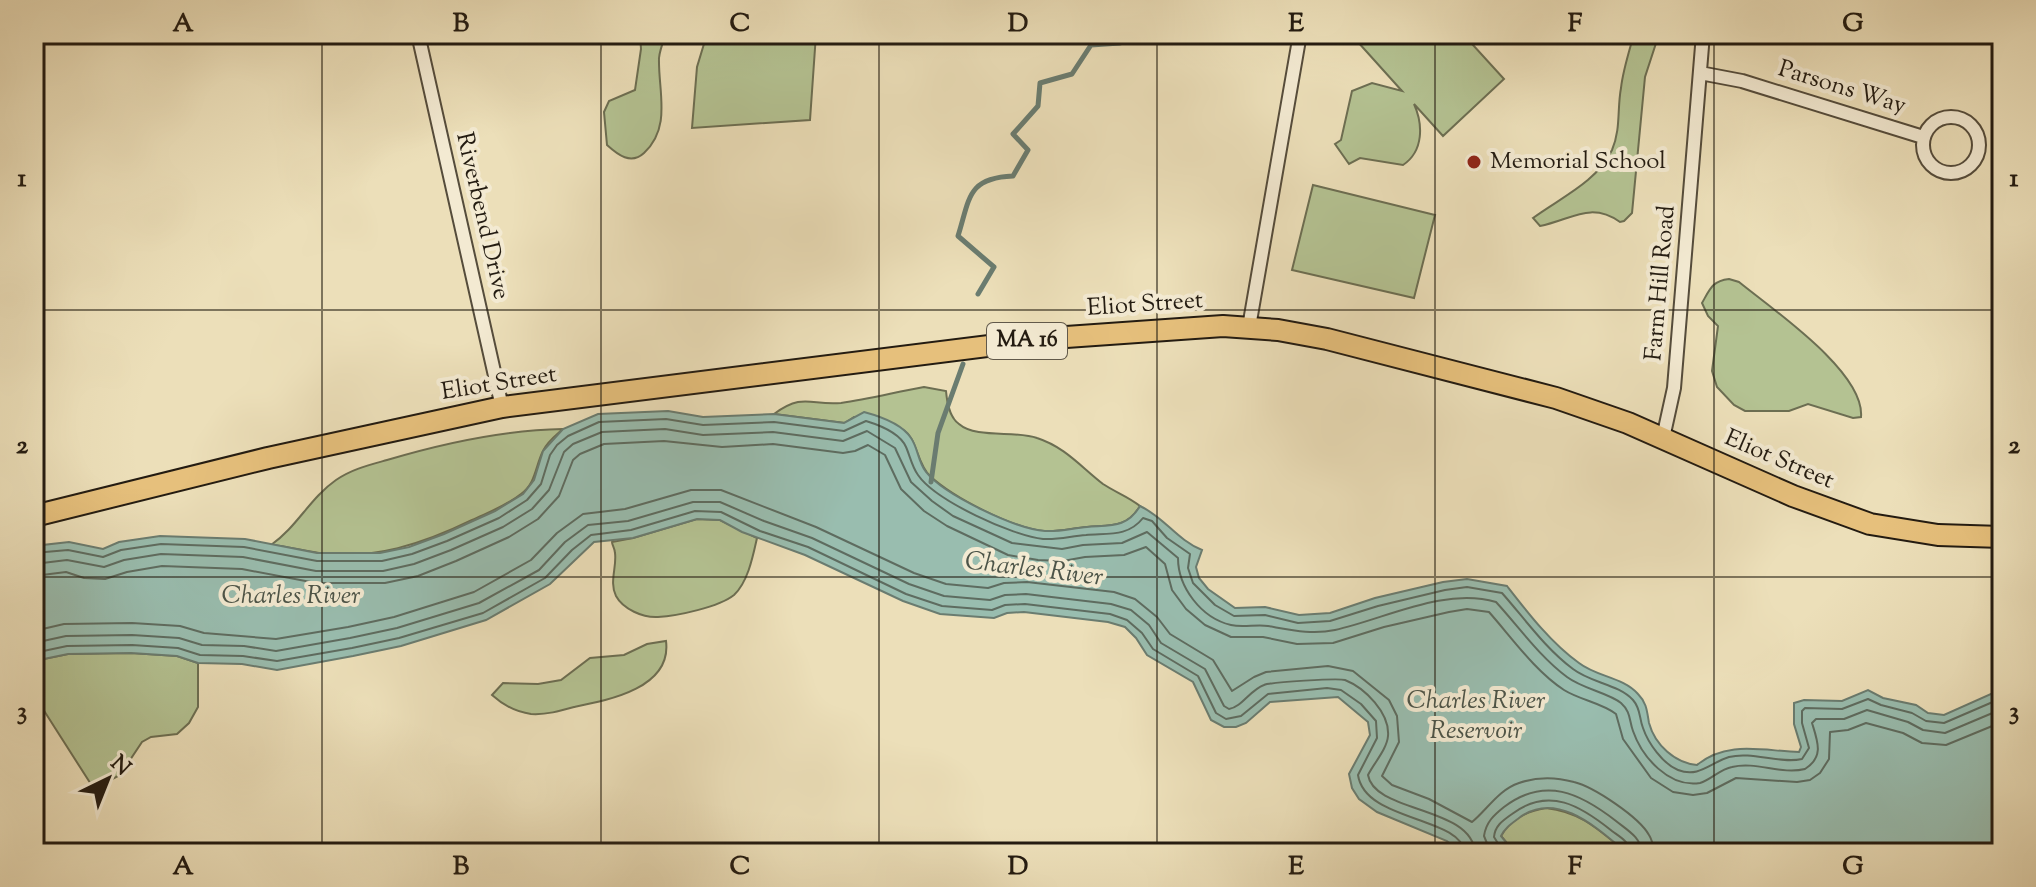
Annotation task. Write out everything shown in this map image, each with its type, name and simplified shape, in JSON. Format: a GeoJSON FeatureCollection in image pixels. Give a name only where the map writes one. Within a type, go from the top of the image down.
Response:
{"type":"FeatureCollection","features":[{"type":"Feature","properties":{"kind":"main road","name":"Eliot Street"},"geometry":{"type":"LineString","coordinates":[[34,516],[268,458],[502,407],[1052,338],[1177,327],[1249,327],[1327,339],[1582,406],[1793,496],[1870,524],[1938,535],[2002,537]]}},
{"type":"Feature","properties":{"kind":"street","name":"Riverbend Drive"},"geometry":{"type":"LineString","coordinates":[[418,34],[502,407]]}},
{"type":"Feature","properties":{"kind":"street"},"geometry":{"type":"LineString","coordinates":[[1249,327],[1300,34]]}},
{"type":"Feature","properties":{"kind":"street","name":"Farm Hill Road"},"geometry":{"type":"LineString","coordinates":[[1663,438],[1674,388],[1703,34]]}},
{"type":"Feature","properties":{"kind":"street","name":"Parsons Way"},"geometry":{"type":"LineString","coordinates":[[1700,73],[1742,81],[1923,137]]}},
{"type":"Feature","properties":{"kind":"street","name":"Parsons Way"},"geometry":{"type":"LineString","coordinates":[[1941,118],[1962,119],[1977,134],[1978,153],[1975,161],[1965,170],[1945,174],[1925,158],[1923,137],[1928,127],[1941,118]]}},
{"type":"Feature","properties":{"kind":"green space"},"geometry":{"type":"Polygon","coordinates":[[[640,34],[666,34],[659,58],[661,120],[653,143],[639,157],[629,158],[607,145],[604,112],[609,101],[635,90],[640,34]]]}},
{"type":"Feature","properties":{"kind":"green space"},"geometry":{"type":"Polygon","coordinates":[[[707,34],[816,34],[810,120],[692,128],[697,67],[707,34]]]}},
{"type":"Feature","properties":{"kind":"green space"},"geometry":{"type":"Polygon","coordinates":[[[1365,34],[1463,34],[1504,79],[1443,136],[1414,104],[1420,137],[1415,152],[1403,165],[1360,158],[1349,164],[1335,144],[1341,140],[1352,91],[1372,83],[1402,91],[1357,41],[1365,34]]]}},
{"type":"Feature","properties":{"kind":"green space"},"geometry":{"type":"Polygon","coordinates":[[[1634,34],[1659,34],[1645,77],[1632,213],[1620,222],[1590,212],[1540,226],[1533,218],[1588,180],[1612,150],[1617,134],[1623,74],[1634,34]]]}},
{"type":"Feature","properties":{"kind":"green space"},"geometry":{"type":"Polygon","coordinates":[[[1313,185],[1435,215],[1414,298],[1292,270],[1313,185]]]}},
{"type":"Feature","properties":{"kind":"green space"},"geometry":{"type":"Polygon","coordinates":[[[1729,279],[1739,282],[1773,308],[1833,362],[1858,399],[1861,417],[1853,418],[1808,404],[1789,411],[1745,411],[1734,405],[1717,387],[1712,371],[1718,326],[1708,316],[1702,303],[1715,284],[1729,279]]]}},
{"type":"Feature","properties":{"kind":"green space"},"geometry":{"type":"Polygon","coordinates":[[[924,387],[946,391],[953,417],[966,429],[1028,436],[1047,442],[1103,484],[1140,506],[1130,518],[1118,524],[1055,531],[1031,529],[984,511],[940,485],[925,471],[911,438],[902,429],[854,417],[845,423],[774,414],[793,403],[841,403],[924,387]]]}},
{"type":"Feature","properties":{"kind":"green space"},"geometry":{"type":"Polygon","coordinates":[[[563,429],[545,448],[526,490],[509,502],[435,536],[398,548],[359,554],[319,553],[271,545],[327,487],[354,470],[474,438],[563,429]]]}},
{"type":"Feature","properties":{"kind":"green space"},"geometry":{"type":"Polygon","coordinates":[[[697,519],[720,520],[757,538],[739,590],[718,603],[666,616],[646,616],[623,605],[614,591],[615,552],[612,542],[697,519]]]}},
{"type":"Feature","properties":{"kind":"green space"},"geometry":{"type":"Polygon","coordinates":[[[666,641],[665,657],[649,681],[604,700],[537,714],[515,710],[492,695],[503,683],[538,684],[561,680],[590,658],[624,655],[647,644],[666,641]]]}},
{"type":"Feature","properties":{"kind":"green space"},"geometry":{"type":"Polygon","coordinates":[[[68,654],[177,656],[198,663],[198,707],[189,723],[177,734],[151,737],[142,742],[120,775],[94,789],[34,695],[34,661],[68,654]]]}},
{"type":"Feature","properties":{"kind":"green space"},"geometry":{"type":"Polygon","coordinates":[[[1546,808],[1580,818],[1627,853],[1515,853],[1501,836],[1505,830],[1520,817],[1546,808]]]}},
{"type":"Feature","properties":{"kind":"water","name":"Charles River Reservoir"},"geometry":{"type":"Polygon","coordinates":[[[668,411],[703,417],[774,414],[844,423],[864,412],[890,421],[907,433],[926,472],[948,491],[981,509],[1032,529],[1056,531],[1118,524],[1130,518],[1140,506],[1202,550],[1196,567],[1199,578],[1208,589],[1235,608],[1265,607],[1299,615],[1330,613],[1375,598],[1443,582],[1467,579],[1507,586],[1540,627],[1569,655],[1586,668],[1632,688],[1645,704],[1656,739],[1674,757],[1689,764],[1697,765],[1721,752],[1733,750],[1799,752],[1801,747],[1794,724],[1794,703],[1804,700],[1842,701],[1868,690],[1883,698],[1916,705],[1928,713],[1944,715],[2002,689],[2002,851],[1627,853],[1576,816],[1548,808],[1533,810],[1504,831],[1501,836],[1515,853],[1461,853],[1447,841],[1377,812],[1359,799],[1352,788],[1349,774],[1370,735],[1368,722],[1338,697],[1270,702],[1246,723],[1224,727],[1211,720],[1193,682],[1147,655],[1125,627],[1108,622],[1024,612],[994,618],[940,614],[903,601],[720,520],[697,519],[633,538],[594,542],[550,584],[486,620],[401,646],[353,656],[277,670],[131,653],[68,654],[34,661],[34,546],[69,542],[103,549],[119,542],[160,536],[245,539],[317,553],[380,553],[409,547],[495,511],[523,494],[534,480],[543,451],[563,429],[598,414],[668,411]]]}},
{"type":"Feature","properties":{"kind":"waterway"},"geometry":{"type":"LineString","coordinates":[[978,294],[994,267],[958,236],[973,192],[987,181],[1013,176],[1028,150],[1013,134],[1038,106],[1040,83],[1072,74],[1091,45],[1120,43],[1119,34]]}},
{"type":"Feature","properties":{"kind":"waterway"},"geometry":{"type":"LineString","coordinates":[[931,482],[938,433],[963,364]]}},
{"type":"Feature","properties":{"kind":"place","name":"Memorial School"},"geometry":{"type":"Point","coordinates":[1474,162]}},
{"type":"Feature","properties":{"kind":"water label","name":"Charles River"},"geometry":{"type":"Point","coordinates":[1034,570]}},
{"type":"Feature","properties":{"kind":"water label","name":"Charles River"},"geometry":{"type":"Point","coordinates":[291,596]}}]}
